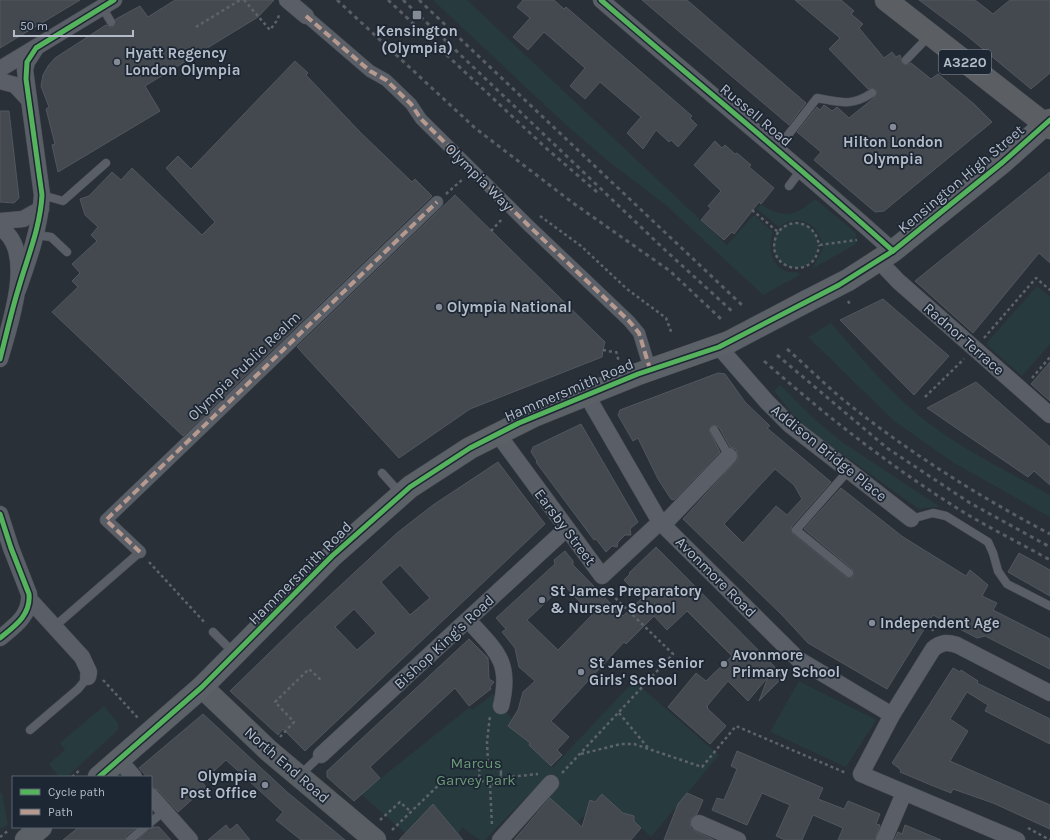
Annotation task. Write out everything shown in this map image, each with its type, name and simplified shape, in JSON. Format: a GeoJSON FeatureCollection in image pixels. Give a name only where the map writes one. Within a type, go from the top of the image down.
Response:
{"type":"FeatureCollection","features":[{"type":"Feature","properties":{"kind":"highway","name":"A3220"},"geometry":{"type":"LineString","coordinates":[[888,1],[1048,125]]}},
{"type":"Feature","properties":{"kind":"main road","name":"Kensington High Street"},"geometry":{"type":"LineString","coordinates":[[719,347],[839,285],[886,256],[1048,125]]}},
{"type":"Feature","properties":{"kind":"main road","name":"Hammersmith Road"},"geometry":{"type":"LineString","coordinates":[[100,776],[202,687],[332,556],[401,494],[446,462],[497,433],[586,394],[650,369],[719,347]]}},
{"type":"Feature","properties":{"kind":"main road","name":"North End Road"},"geometry":{"type":"LineString","coordinates":[[202,687],[235,720],[310,765],[382,830]]}},
{"type":"Feature","properties":{"kind":"main road"},"geometry":{"type":"LineString","coordinates":[[26,840],[40,828]]}},
{"type":"Feature","properties":{"kind":"street","name":"Russell Road"},"geometry":{"type":"LineString","coordinates":[[601,0],[778,148],[886,256]]}},
{"type":"Feature","properties":{"kind":"street"},"geometry":{"type":"LineString","coordinates":[[0,70],[108,4]]}},
{"type":"Feature","properties":{"kind":"street","name":"Olympia Way"},"geometry":{"type":"LineString","coordinates":[[283,6],[306,16],[370,71],[386,80],[411,104],[421,119],[472,170],[637,329],[650,369]]}},
{"type":"Feature","properties":{"kind":"street"},"geometry":{"type":"LineString","coordinates":[[0,359],[18,290],[36,235],[42,202],[25,70],[27,62],[36,48]]}},
{"type":"Feature","properties":{"kind":"street"},"geometry":{"type":"LineString","coordinates":[[0,81],[20,88],[29,100]]}},
{"type":"Feature","properties":{"kind":"street"},"geometry":{"type":"LineString","coordinates":[[0,221],[23,219],[42,202]]}},
{"type":"Feature","properties":{"kind":"street","name":"Olympia Public Realm"},"geometry":{"type":"LineString","coordinates":[[140,552],[106,520],[437,202]]}},
{"type":"Feature","properties":{"kind":"street"},"geometry":{"type":"LineString","coordinates":[[0,228],[6,232],[12,240],[16,252],[18,290]]}},
{"type":"Feature","properties":{"kind":"street","name":"Radnor Terrace"},"geometry":{"type":"LineString","coordinates":[[886,256],[974,349],[1050,415]]}},
{"type":"Feature","properties":{"kind":"street","name":"Addison Bridge Place"},"geometry":{"type":"LineString","coordinates":[[719,347],[778,414],[848,471],[911,519]]}},
{"type":"Feature","properties":{"kind":"street","name":"Avonmore Road"},"geometry":{"type":"LineString","coordinates":[[586,394],[661,523],[798,659],[892,715]]}},
{"type":"Feature","properties":{"kind":"street","name":"Earsby Street"},"geometry":{"type":"LineString","coordinates":[[497,433],[566,529],[602,576],[661,523],[729,456]]}},
{"type":"Feature","properties":{"kind":"street"},"geometry":{"type":"LineString","coordinates":[[0,514],[30,600],[54,627],[87,670]]}},
{"type":"Feature","properties":{"kind":"street","name":"Bishop King's Road"},"geometry":{"type":"LineString","coordinates":[[310,765],[566,529]]}},
{"type":"Feature","properties":{"kind":"street"},"geometry":{"type":"LineString","coordinates":[[0,638],[20,622],[30,600]]}},
{"type":"Feature","properties":{"kind":"street"},"geometry":{"type":"LineString","coordinates":[[468,620],[498,654],[505,684],[501,706]]}},
{"type":"Feature","properties":{"kind":"street"},"geometry":{"type":"LineString","coordinates":[[1021,834],[904,793],[861,774],[892,715],[933,649],[940,643],[949,642],[957,645],[1050,693]]}},
{"type":"Feature","properties":{"kind":"street"},"geometry":{"type":"LineString","coordinates":[[119,760],[133,776]]}},
{"type":"Feature","properties":{"kind":"street"},"geometry":{"type":"LineString","coordinates":[[496,836],[551,783]]}},
{"type":"Feature","properties":{"kind":"street"},"geometry":{"type":"LineString","coordinates":[[884,840],[904,793]]}},
{"type":"Feature","properties":{"kind":"street"},"geometry":{"type":"LineString","coordinates":[[152,797],[190,840]]}},
{"type":"Feature","properties":{"kind":"street"},"geometry":{"type":"LineString","coordinates":[[699,823],[738,840]]}},
{"type":"Feature","properties":{"kind":"lane"},"geometry":{"type":"LineString","coordinates":[[108,4],[111,22]]}},
{"type":"Feature","properties":{"kind":"lane"},"geometry":{"type":"LineString","coordinates":[[906,60],[930,35]]}},
{"type":"Feature","properties":{"kind":"lane"},"geometry":{"type":"LineString","coordinates":[[778,148],[817,98],[843,103],[860,101],[872,93]]}},
{"type":"Feature","properties":{"kind":"lane"},"geometry":{"type":"LineString","coordinates":[[42,202],[63,201],[106,163]]}},
{"type":"Feature","properties":{"kind":"lane"},"geometry":{"type":"LineString","coordinates":[[789,186],[801,170]]}},
{"type":"Feature","properties":{"kind":"lane"},"geometry":{"type":"LineString","coordinates":[[36,235],[51,237],[67,252]]}},
{"type":"Feature","properties":{"kind":"lane"},"geometry":{"type":"LineString","coordinates":[[714,430],[729,456]]}},
{"type":"Feature","properties":{"kind":"lane"},"geometry":{"type":"LineString","coordinates":[[848,471],[796,530],[849,573]]}},
{"type":"Feature","properties":{"kind":"lane"},"geometry":{"type":"LineString","coordinates":[[382,473],[401,494]]}},
{"type":"Feature","properties":{"kind":"lane"},"geometry":{"type":"LineString","coordinates":[[911,519],[933,513],[946,516],[988,542],[991,547],[998,571],[1007,584],[1050,606]]}},
{"type":"Feature","properties":{"kind":"lane"},"geometry":{"type":"LineString","coordinates":[[54,627],[140,552]]}},
{"type":"Feature","properties":{"kind":"lane"},"geometry":{"type":"LineString","coordinates":[[213,632],[235,654]]}},
{"type":"Feature","properties":{"kind":"lane"},"geometry":{"type":"LineString","coordinates":[[30,730],[84,683],[87,670]]}},
{"type":"Feature","properties":{"kind":"lane"},"geometry":{"type":"LineString","coordinates":[[152,821],[164,811]]}},
{"type":"Feature","properties":{"kind":"lane"},"geometry":{"type":"LineString","coordinates":[[130,840],[144,828]]}},
{"type":"Feature","properties":{"kind":"path"},"geometry":{"type":"LineString","coordinates":[[196,27],[240,0]]}},
{"type":"Feature","properties":{"kind":"path"},"geometry":{"type":"LineString","coordinates":[[244,0],[270,30],[278,19],[283,6]]}},
{"type":"Feature","properties":{"kind":"path"},"geometry":{"type":"LineString","coordinates":[[437,202],[472,170]]}},
{"type":"Feature","properties":{"kind":"path"},"geometry":{"type":"LineString","coordinates":[[752,210],[778,232]]}},
{"type":"Feature","properties":{"kind":"path"},"geometry":{"type":"LineString","coordinates":[[534,212],[581,246],[627,289],[666,318],[672,334]]}},
{"type":"Feature","properties":{"kind":"path"},"geometry":{"type":"LineString","coordinates":[[790,223],[805,224],[816,233],[819,245],[816,258],[804,268],[793,268],[786,266],[776,257],[773,244],[778,232],[790,223]]}},
{"type":"Feature","properties":{"kind":"path"},"geometry":{"type":"LineString","coordinates":[[819,245],[862,240]]}},
{"type":"Feature","properties":{"kind":"path"},"geometry":{"type":"LineString","coordinates":[[925,397],[974,349],[1036,278],[1050,290]]}},
{"type":"Feature","properties":{"kind":"path"},"geometry":{"type":"LineString","coordinates":[[848,300],[851,306]]}},
{"type":"Feature","properties":{"kind":"path"},"geometry":{"type":"LineString","coordinates":[[603,350],[614,352],[620,363]]}},
{"type":"Feature","properties":{"kind":"path"},"geometry":{"type":"LineString","coordinates":[[140,552],[213,632]]}},
{"type":"Feature","properties":{"kind":"path"},"geometry":{"type":"LineString","coordinates":[[500,778],[542,773],[551,783],[581,754],[673,654],[607,590],[602,576]]}},
{"type":"Feature","properties":{"kind":"path"},"geometry":{"type":"LineString","coordinates":[[931,631],[935,625],[941,624],[948,628]]}},
{"type":"Feature","properties":{"kind":"path"},"geometry":{"type":"LineString","coordinates":[[279,739],[294,722],[275,702],[309,669],[321,680]]}},
{"type":"Feature","properties":{"kind":"path"},"geometry":{"type":"LineString","coordinates":[[87,670],[138,718]]}},
{"type":"Feature","properties":{"kind":"path"},"geometry":{"type":"LineString","coordinates":[[488,762],[487,742],[491,708],[501,706]]}},
{"type":"Feature","properties":{"kind":"path"},"geometry":{"type":"LineString","coordinates":[[620,712],[619,714],[650,749]]}},
{"type":"Feature","properties":{"kind":"path"},"geometry":{"type":"LineString","coordinates":[[581,754],[626,743],[640,745],[702,767],[736,726],[845,773],[861,774]]}},
{"type":"Feature","properties":{"kind":"path"},"geometry":{"type":"LineString","coordinates":[[382,830],[411,812],[443,781],[479,778],[484,783],[490,785],[496,783],[500,778],[501,770],[496,764],[488,762],[480,767],[479,778]]}},
{"type":"Feature","properties":{"kind":"path"},"geometry":{"type":"LineString","coordinates":[[490,785],[496,836]]}},
{"type":"Feature","properties":{"kind":"path"},"geometry":{"type":"LineString","coordinates":[[382,830],[400,802],[411,812]]}},
{"type":"Feature","properties":{"kind":"path"},"geometry":{"type":"LineString","coordinates":[[0,837],[13,828]]}},
{"type":"Feature","properties":{"kind":"path"},"geometry":{"type":"LineString","coordinates":[[1021,834],[1050,840]]}},
{"type":"Feature","properties":{"kind":"green space"},"geometry":{"type":"Polygon","coordinates":[[[433,0],[467,0],[727,245],[754,215],[773,232],[771,239],[771,253],[777,265],[783,270],[797,272],[800,275],[763,295],[667,206],[607,160],[565,124],[433,0]]]}},
{"type":"Feature","properties":{"kind":"green space"},"geometry":{"type":"Polygon","coordinates":[[[815,199],[856,233],[856,244],[812,269],[823,248],[818,232],[807,223],[801,221],[794,221],[779,227],[757,209],[761,204],[776,212],[789,214],[802,209],[815,199]]]}},
{"type":"Feature","properties":{"kind":"green space"},"geometry":{"type":"Polygon","coordinates":[[[796,222],[809,226],[815,232],[819,245],[815,258],[809,264],[796,268],[783,264],[777,258],[773,245],[777,232],[783,226],[796,222]]]}},
{"type":"Feature","properties":{"kind":"green space"},"geometry":{"type":"Polygon","coordinates":[[[1037,286],[1050,297],[1050,344],[1022,376],[986,344],[1037,286]]]}},
{"type":"Feature","properties":{"kind":"green space"},"geometry":{"type":"Polygon","coordinates":[[[831,323],[883,382],[905,404],[932,426],[965,448],[1050,495],[1050,517],[954,463],[894,421],[808,337],[831,323]]]}},
{"type":"Feature","properties":{"kind":"green space"},"geometry":{"type":"Polygon","coordinates":[[[780,385],[813,418],[842,442],[940,507],[922,508],[920,510],[816,435],[797,419],[774,391],[780,385]]]}},
{"type":"Feature","properties":{"kind":"green space","name":"Marcus Garvey Park"},"geometry":{"type":"Polygon","coordinates":[[[634,681],[719,755],[651,837],[634,821],[634,816],[626,815],[602,794],[595,802],[590,800],[589,810],[576,824],[537,786],[485,840],[480,840],[462,827],[458,834],[433,804],[405,833],[361,794],[470,707],[472,710],[493,694],[530,743],[529,745],[553,767],[634,681]]]}},
{"type":"Feature","properties":{"kind":"green space"},"geometry":{"type":"Polygon","coordinates":[[[799,681],[876,720],[846,767],[770,732],[799,681]]]}},
{"type":"Feature","properties":{"kind":"green space"},"geometry":{"type":"Polygon","coordinates":[[[104,706],[118,723],[118,730],[68,776],[58,776],[49,764],[65,750],[60,743],[104,706]]]}},
{"type":"Feature","properties":{"kind":"green space"},"geometry":{"type":"Polygon","coordinates":[[[0,793],[2,794],[8,825],[0,829],[0,793]]]}},
{"type":"Feature","properties":{"kind":"building"},"geometry":{"type":"Polygon","coordinates":[[[0,0],[80,0],[0,48],[0,0]]]}},
{"type":"Feature","properties":{"kind":"building","name":"Hyatt Regency London Olympia"},"geometry":{"type":"Polygon","coordinates":[[[175,0],[274,0],[258,17],[145,86],[160,111],[58,172],[52,145],[55,144],[46,109],[49,107],[41,86],[43,75],[48,66],[55,58],[106,25],[111,27],[114,26],[116,19],[140,6],[148,17],[175,0]]]}},
{"type":"Feature","properties":{"kind":"building"},"geometry":{"type":"Polygon","coordinates":[[[523,0],[554,0],[564,9],[566,7],[692,116],[690,118],[697,125],[678,147],[671,140],[669,142],[656,130],[643,149],[627,133],[641,117],[600,82],[585,99],[570,86],[585,68],[544,32],[528,50],[513,37],[530,18],[517,7],[523,0]]]}},
{"type":"Feature","properties":{"kind":"building"},"geometry":{"type":"Polygon","coordinates":[[[642,0],[687,0],[806,103],[789,125],[642,0]]]}},
{"type":"Feature","properties":{"kind":"building","name":"Hilton London Olympia"},"geometry":{"type":"Polygon","coordinates":[[[795,0],[841,0],[854,11],[851,14],[863,24],[859,28],[884,58],[892,52],[896,57],[900,55],[903,64],[907,65],[911,63],[931,79],[938,74],[974,104],[992,122],[884,211],[875,212],[814,160],[821,152],[797,132],[817,107],[820,110],[824,105],[832,111],[837,107],[849,118],[875,97],[877,91],[872,88],[868,89],[829,49],[840,38],[795,0]]]}},
{"type":"Feature","properties":{"kind":"building"},"geometry":{"type":"Polygon","coordinates":[[[919,0],[975,0],[993,14],[1010,0],[1050,0],[1050,73],[1031,89],[966,35],[919,0]]]}},
{"type":"Feature","properties":{"kind":"building"},"geometry":{"type":"Polygon","coordinates":[[[295,61],[308,73],[306,75],[360,132],[412,182],[415,179],[432,196],[183,436],[52,312],[78,287],[72,281],[80,273],[72,264],[97,241],[91,235],[98,227],[85,215],[80,199],[89,196],[112,172],[121,180],[132,168],[202,235],[215,222],[166,168],[178,156],[191,169],[295,61]]]}},
{"type":"Feature","properties":{"kind":"building"},"geometry":{"type":"Polygon","coordinates":[[[0,111],[9,111],[19,198],[14,203],[0,202],[0,111]]]}},
{"type":"Feature","properties":{"kind":"building"},"geometry":{"type":"Polygon","coordinates":[[[715,141],[722,148],[725,145],[735,154],[737,153],[751,165],[749,167],[774,188],[761,204],[759,202],[734,234],[732,232],[724,240],[701,220],[711,208],[708,206],[721,191],[694,165],[715,141]]]}},
{"type":"Feature","properties":{"kind":"building"},"geometry":{"type":"Polygon","coordinates":[[[1050,172],[1050,263],[1039,253],[973,333],[915,281],[1050,172]]]}},
{"type":"Feature","properties":{"kind":"building","name":"Olympia National"},"geometry":{"type":"Polygon","coordinates":[[[455,195],[605,342],[602,357],[470,409],[399,458],[297,347],[455,195]]]}},
{"type":"Feature","properties":{"kind":"building"},"geometry":{"type":"Polygon","coordinates":[[[883,299],[949,356],[914,395],[840,320],[883,299]]]}},
{"type":"Feature","properties":{"kind":"building"},"geometry":{"type":"Polygon","coordinates":[[[1050,362],[1050,401],[1031,384],[1050,362]]]}},
{"type":"Feature","properties":{"kind":"building"},"geometry":{"type":"Polygon","coordinates":[[[718,373],[725,374],[745,402],[770,426],[767,428],[831,482],[792,526],[791,529],[793,534],[846,577],[853,577],[854,573],[852,569],[804,529],[841,488],[903,537],[966,576],[970,570],[988,585],[982,596],[997,603],[993,610],[1050,639],[1050,669],[985,636],[977,638],[933,615],[887,689],[808,643],[782,615],[683,519],[738,459],[736,449],[730,447],[719,427],[712,425],[709,430],[720,452],[674,500],[671,499],[658,479],[638,438],[633,441],[618,415],[620,410],[718,373]],[[775,469],[724,524],[743,543],[776,506],[787,515],[802,499],[794,485],[775,469]]]}},
{"type":"Feature","properties":{"kind":"building"},"geometry":{"type":"Polygon","coordinates":[[[976,382],[1050,447],[1050,485],[1034,471],[1028,477],[927,408],[976,382]]]}},
{"type":"Feature","properties":{"kind":"building"},"geometry":{"type":"Polygon","coordinates":[[[581,424],[638,522],[630,529],[631,535],[625,535],[618,542],[617,547],[612,546],[606,552],[596,539],[594,540],[536,462],[537,461],[531,452],[533,447],[581,424]]]}},
{"type":"Feature","properties":{"kind":"building"},"geometry":{"type":"Polygon","coordinates":[[[498,462],[545,524],[305,751],[283,729],[278,735],[230,691],[299,624],[397,533],[433,505],[498,462]],[[400,565],[381,582],[410,615],[430,598],[400,565]],[[354,609],[335,627],[357,650],[376,633],[354,609]]]}},
{"type":"Feature","properties":{"kind":"building"},"geometry":{"type":"Polygon","coordinates":[[[656,547],[784,676],[759,701],[768,677],[748,701],[728,681],[707,706],[707,708],[726,726],[710,744],[668,707],[696,673],[706,681],[732,656],[687,611],[667,630],[654,616],[626,644],[624,642],[551,721],[569,737],[557,750],[562,755],[551,766],[529,745],[530,743],[508,726],[518,710],[523,692],[535,681],[519,667],[515,648],[502,632],[506,629],[496,618],[555,564],[554,560],[565,551],[573,561],[573,565],[623,616],[642,598],[624,580],[630,574],[629,573],[656,547]],[[564,585],[527,620],[558,650],[592,615],[564,585]]]}},
{"type":"Feature","properties":{"kind":"building"},"geometry":{"type":"Polygon","coordinates":[[[1019,553],[1050,570],[1050,596],[1008,572],[1019,553]]]}},
{"type":"Feature","properties":{"kind":"building"},"geometry":{"type":"Polygon","coordinates":[[[469,639],[488,658],[489,679],[494,682],[490,687],[491,689],[469,706],[455,688],[370,767],[380,778],[354,801],[327,777],[327,771],[469,639]]]}},
{"type":"Feature","properties":{"kind":"building"},"geometry":{"type":"Polygon","coordinates":[[[953,668],[960,672],[961,670],[978,681],[977,683],[1050,719],[1050,744],[985,711],[988,705],[967,692],[950,719],[968,731],[950,761],[1050,805],[1050,829],[993,803],[953,789],[951,793],[931,785],[900,772],[901,770],[892,763],[953,668]]]}},
{"type":"Feature","properties":{"kind":"building"},"geometry":{"type":"Polygon","coordinates":[[[203,714],[287,792],[345,840],[301,840],[276,820],[283,812],[226,760],[202,782],[206,787],[178,812],[158,790],[152,787],[152,776],[146,776],[139,768],[203,714]]]}},
{"type":"Feature","properties":{"kind":"building"},"geometry":{"type":"Polygon","coordinates":[[[737,751],[823,788],[818,799],[844,809],[848,801],[880,814],[876,824],[880,825],[875,840],[838,840],[843,828],[813,815],[802,840],[785,840],[776,836],[790,805],[762,793],[747,825],[712,810],[717,798],[724,800],[737,769],[731,766],[737,751]]]}},
{"type":"Feature","properties":{"kind":"building"},"geometry":{"type":"Polygon","coordinates":[[[687,793],[703,800],[697,814],[690,820],[691,829],[714,840],[664,840],[678,804],[687,793]]]}},
{"type":"Feature","properties":{"kind":"building"},"geometry":{"type":"Polygon","coordinates":[[[602,794],[623,813],[634,816],[634,821],[641,828],[631,840],[514,840],[550,798],[582,827],[590,800],[595,802],[602,794]]]}},
{"type":"Feature","properties":{"kind":"building"},"geometry":{"type":"Polygon","coordinates":[[[433,804],[463,840],[399,840],[433,804]]]}},
{"type":"Feature","properties":{"kind":"building"},"geometry":{"type":"Polygon","coordinates":[[[237,824],[250,840],[208,840],[226,825],[230,830],[237,824]]]}},
{"type":"Feature","properties":{"kind":"building"},"geometry":{"type":"Polygon","coordinates":[[[905,825],[941,840],[894,840],[898,832],[902,834],[905,825]]]}},
{"type":"Feature","properties":{"kind":"building"},"geometry":{"type":"Polygon","coordinates":[[[159,827],[171,840],[138,840],[149,828],[159,827]]]}},
{"type":"Feature","properties":{"kind":"building"},"geometry":{"type":"Polygon","coordinates":[[[78,828],[136,828],[126,836],[125,840],[63,840],[78,828]]]}},
{"type":"Feature","properties":{"kind":"railway"},"geometry":{"type":"LineString","coordinates":[[337,0],[475,128],[573,203],[670,271],[721,319]]}},
{"type":"Feature","properties":{"kind":"railway"},"geometry":{"type":"LineString","coordinates":[[388,0],[546,148],[597,192]]}},
{"type":"Feature","properties":{"kind":"railway"},"geometry":{"type":"LineString","coordinates":[[403,0],[665,250],[734,313]]}},
{"type":"Feature","properties":{"kind":"railway"},"geometry":{"type":"LineString","coordinates":[[419,0],[744,307]]}},
{"type":"Feature","properties":{"kind":"railway"},"geometry":{"type":"LineString","coordinates":[[787,349],[826,385],[874,424],[898,441],[973,490],[1050,534]]}},
{"type":"Feature","properties":{"kind":"railway"},"geometry":{"type":"LineString","coordinates":[[777,355],[887,448],[970,503],[1050,547]]}},
{"type":"Feature","properties":{"kind":"railway"},"geometry":{"type":"LineString","coordinates":[[764,361],[835,421],[909,476],[971,517],[1050,560]]}},
{"type":"Feature","properties":{"kind":"marked path"},"geometry":{"type":"LineString","coordinates":[[306,16],[370,71],[386,80],[411,104],[421,119],[528,225],[629,321],[639,333],[650,369]]}},
{"type":"Feature","properties":{"kind":"marked path"},"geometry":{"type":"LineString","coordinates":[[140,552],[106,520],[437,202]]}},
{"type":"Feature","properties":{"kind":"cycle path"},"geometry":{"type":"LineString","coordinates":[[0,359],[15,299],[36,232],[41,208],[42,195],[26,79],[27,62],[36,48],[114,0]]}},
{"type":"Feature","properties":{"kind":"cycle path"},"geometry":{"type":"LineString","coordinates":[[601,0],[893,251]]}},
{"type":"Feature","properties":{"kind":"cycle path"},"geometry":{"type":"LineString","coordinates":[[100,776],[202,687],[332,556],[410,487],[470,448],[519,423],[638,374],[719,347],[839,285],[893,251],[1003,162],[1050,120]]}},
{"type":"Feature","properties":{"kind":"cycle path"},"geometry":{"type":"LineString","coordinates":[[0,514],[11,548],[29,594],[29,601],[25,614],[0,638]]}},
{"type":"Feature","properties":{"kind":"place","name":"Kensington (Olympia)"},"geometry":{"type":"Point","coordinates":[417,15]}},
{"type":"Feature","properties":{"kind":"place","name":"Hyatt Regency London Olympia"},"geometry":{"type":"Point","coordinates":[117,62]}},
{"type":"Feature","properties":{"kind":"place","name":"Hilton London Olympia"},"geometry":{"type":"Point","coordinates":[893,127]}},
{"type":"Feature","properties":{"kind":"place","name":"Olympia National"},"geometry":{"type":"Point","coordinates":[439,307]}},
{"type":"Feature","properties":{"kind":"place","name":"St James Preparatory & Nursery School"},"geometry":{"type":"Point","coordinates":[542,600]}},
{"type":"Feature","properties":{"kind":"place","name":"Independent Age"},"geometry":{"type":"Point","coordinates":[872,623]}},
{"type":"Feature","properties":{"kind":"place","name":"Avonmore Primary School"},"geometry":{"type":"Point","coordinates":[724,664]}},
{"type":"Feature","properties":{"kind":"place","name":"St James Senior Girls' School"},"geometry":{"type":"Point","coordinates":[581,672]}},
{"type":"Feature","properties":{"kind":"place","name":"Olympia Post Office"},"geometry":{"type":"Point","coordinates":[265,785]}}]}
